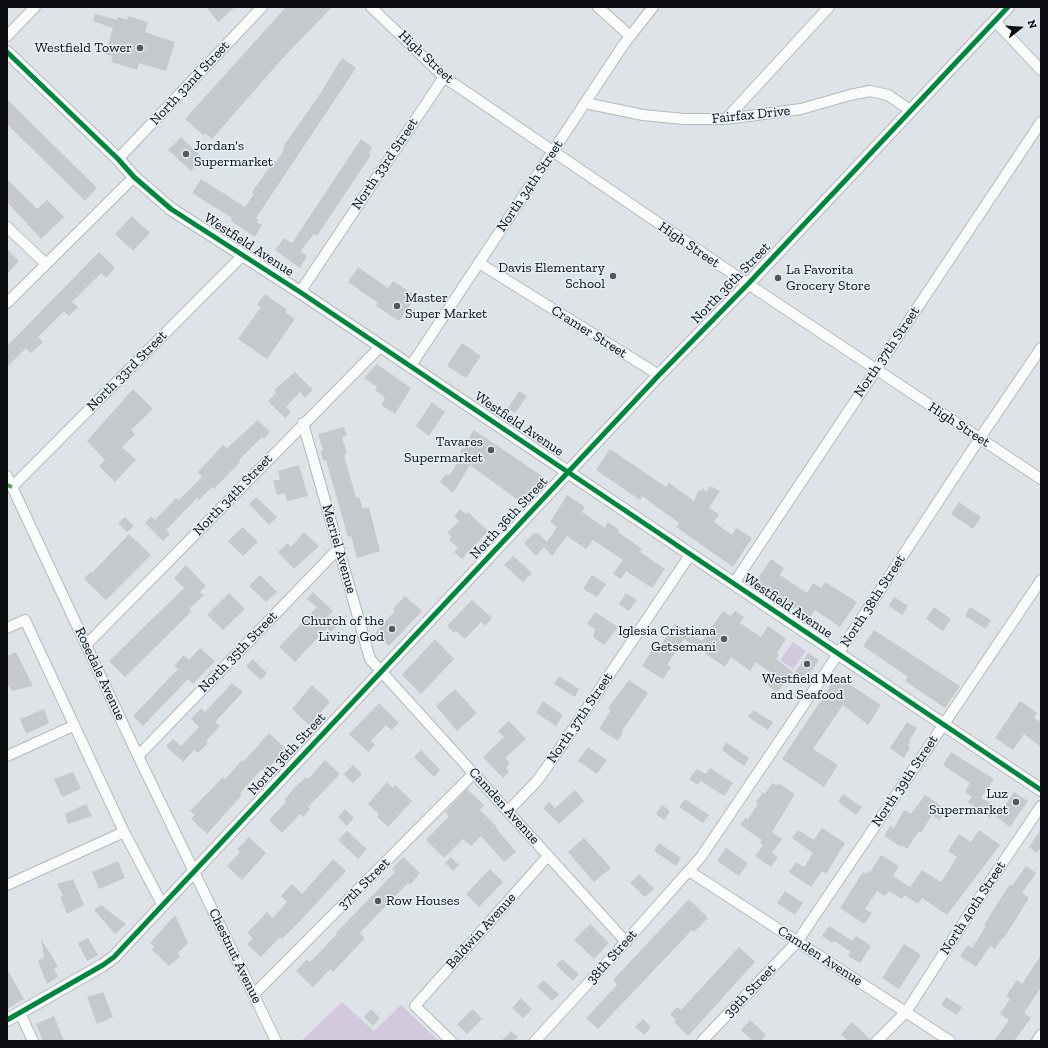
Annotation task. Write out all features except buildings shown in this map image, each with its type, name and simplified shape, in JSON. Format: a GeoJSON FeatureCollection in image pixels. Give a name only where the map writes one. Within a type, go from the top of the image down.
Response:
{"type":"FeatureCollection","features":[{"type":"Feature","properties":{"kind":"street"},"geometry":{"type":"LineString","coordinates":[[7,36],[35,7]]}},
{"type":"Feature","properties":{"kind":"street","name":"North 32nd Street"},"geometry":{"type":"LineString","coordinates":[[118,159],[262,7]]}},
{"type":"Feature","properties":{"kind":"street","name":"High Street"},"geometry":{"type":"LineString","coordinates":[[372,7],[444,77],[552,152],[875,370],[1041,479]]}},
{"type":"Feature","properties":{"kind":"street"},"geometry":{"type":"LineString","coordinates":[[598,7],[630,36]]}},
{"type":"Feature","properties":{"kind":"street","name":"North 34th Street"},"geometry":{"type":"LineString","coordinates":[[410,367],[630,36],[653,7]]}},
{"type":"Feature","properties":{"kind":"street"},"geometry":{"type":"LineString","coordinates":[[726,119],[829,7]]}},
{"type":"Feature","properties":{"kind":"street","name":"North 36th Street"},"geometry":{"type":"LineString","coordinates":[[7,1020],[104,965],[163,906],[380,671],[748,284],[1008,7]]}},
{"type":"Feature","properties":{"kind":"street"},"geometry":{"type":"LineString","coordinates":[[995,21],[1041,70]]}},
{"type":"Feature","properties":{"kind":"street","name":"Westfield Avenue"},"geometry":{"type":"LineString","coordinates":[[7,52],[118,159],[134,177],[171,209],[300,292],[1041,790]]}},
{"type":"Feature","properties":{"kind":"street","name":"North 33rd Street"},"geometry":{"type":"LineString","coordinates":[[300,292],[444,77]]}},
{"type":"Feature","properties":{"kind":"street","name":"Fairfax Drive"},"geometry":{"type":"LineString","coordinates":[[585,103],[643,115],[684,119],[726,119],[801,109],[870,91],[888,94],[910,110]]}},
{"type":"Feature","properties":{"kind":"street","name":"North 37th Street"},"geometry":{"type":"LineString","coordinates":[[734,583],[1041,122]]}},
{"type":"Feature","properties":{"kind":"street"},"geometry":{"type":"LineString","coordinates":[[7,303],[45,263],[134,177]]}},
{"type":"Feature","properties":{"kind":"street"},"geometry":{"type":"LineString","coordinates":[[7,227],[45,263]]}},
{"type":"Feature","properties":{"kind":"street","name":"North 33rd Street"},"geometry":{"type":"LineString","coordinates":[[12,488],[243,255]]}},
{"type":"Feature","properties":{"kind":"street","name":"Cramer Street"},"geometry":{"type":"LineString","coordinates":[[479,263],[659,376]]}},
{"type":"Feature","properties":{"kind":"street","name":"North 34th Street"},"geometry":{"type":"LineString","coordinates":[[87,644],[380,346]]}},
{"type":"Feature","properties":{"kind":"street","name":"North 38th Street"},"geometry":{"type":"LineString","coordinates":[[689,871],[706,850],[838,654],[1041,348]]}},
{"type":"Feature","properties":{"kind":"street","name":"Merriel Avenue"},"geometry":{"type":"LineString","coordinates":[[303,423],[370,658],[380,671]]}},
{"type":"Feature","properties":{"kind":"street","name":"Rosedale Avenue"},"geometry":{"type":"LineString","coordinates":[[7,476],[194,872]]}},
{"type":"Feature","properties":{"kind":"street","name":"North 35th Street"},"geometry":{"type":"LineString","coordinates":[[138,756],[338,549]]}},
{"type":"Feature","properties":{"kind":"street","name":"North 37th Street"},"geometry":{"type":"LineString","coordinates":[[508,811],[537,781],[690,555]]}},
{"type":"Feature","properties":{"kind":"street","name":"North 39th Street"},"geometry":{"type":"LineString","coordinates":[[797,942],[1041,580]]}},
{"type":"Feature","properties":{"kind":"street"},"geometry":{"type":"LineString","coordinates":[[7,628],[25,620],[73,726],[124,832],[163,906]]}},
{"type":"Feature","properties":{"kind":"street","name":"Camden Avenue"},"geometry":{"type":"LineString","coordinates":[[380,671],[626,942]]}},
{"type":"Feature","properties":{"kind":"street"},"geometry":{"type":"LineString","coordinates":[[7,756],[73,726]]}},
{"type":"Feature","properties":{"kind":"street","name":"37th Street"},"geometry":{"type":"LineString","coordinates":[[254,994],[474,773]]}},
{"type":"Feature","properties":{"kind":"street","name":"North 40th Street"},"geometry":{"type":"LineString","coordinates":[[877,1041],[906,1012],[990,880],[1041,806]]}},
{"type":"Feature","properties":{"kind":"street"},"geometry":{"type":"LineString","coordinates":[[7,885],[124,832]]}},
{"type":"Feature","properties":{"kind":"street","name":"Baldwin Avenue"},"geometry":{"type":"LineString","coordinates":[[450,1041],[415,1006],[548,856]]}},
{"type":"Feature","properties":{"kind":"street","name":"Camden Avenue"},"geometry":{"type":"LineString","coordinates":[[689,871],[950,1041]]}},
{"type":"Feature","properties":{"kind":"street","name":"38th Street"},"geometry":{"type":"LineString","coordinates":[[535,1041],[689,871]]}},
{"type":"Feature","properties":{"kind":"street","name":"Chestnut Avenue"},"geometry":{"type":"LineString","coordinates":[[194,872],[276,1041]]}},
{"type":"Feature","properties":{"kind":"street","name":"39th Street"},"geometry":{"type":"LineString","coordinates":[[702,1041],[797,942]]}},
{"type":"Feature","properties":{"kind":"street"},"geometry":{"type":"LineString","coordinates":[[20,1013],[33,1041]]}},
{"type":"Feature","properties":{"kind":"street"},"geometry":{"type":"LineString","coordinates":[[1037,1041],[1041,1035]]}},
{"type":"Feature","properties":{"kind":"shaded area"},"geometry":{"type":"Polygon","coordinates":[[[793,642],[806,651],[793,669],[780,660],[793,642]]]}},
{"type":"Feature","properties":{"kind":"shaded area"},"geometry":{"type":"Polygon","coordinates":[[[342,1002],[374,1031],[401,1005],[439,1041],[301,1041],[342,1002]]]}},
{"type":"Feature","properties":{"kind":"marked path"},"geometry":{"type":"LineString","coordinates":[[7,485],[12,487]]}},
{"type":"Feature","properties":{"kind":"cycle path"},"geometry":{"type":"LineString","coordinates":[[7,1020],[103,965],[114,957],[659,375],[748,284],[1008,7]]}},
{"type":"Feature","properties":{"kind":"cycle path"},"geometry":{"type":"LineString","coordinates":[[7,52],[118,159],[134,177],[171,209],[300,292],[1041,790]]}},
{"type":"Feature","properties":{"kind":"place","name":"Westfield Tower"},"geometry":{"type":"Point","coordinates":[140,48]}},
{"type":"Feature","properties":{"kind":"place","name":"Jordan's Supermarket"},"geometry":{"type":"Point","coordinates":[186,154]}},
{"type":"Feature","properties":{"kind":"place","name":"Davis Elementary School"},"geometry":{"type":"Point","coordinates":[613,276]}},
{"type":"Feature","properties":{"kind":"place","name":"La Favorita Grocery Store"},"geometry":{"type":"Point","coordinates":[778,278]}},
{"type":"Feature","properties":{"kind":"place","name":"Master Super Market"},"geometry":{"type":"Point","coordinates":[397,306]}},
{"type":"Feature","properties":{"kind":"place","name":"Tavares Supermarket"},"geometry":{"type":"Point","coordinates":[491,450]}},
{"type":"Feature","properties":{"kind":"place","name":"Church of the Living God"},"geometry":{"type":"Point","coordinates":[392,629]}},
{"type":"Feature","properties":{"kind":"place","name":"Iglesia Cristiana Getsemani"},"geometry":{"type":"Point","coordinates":[724,639]}},
{"type":"Feature","properties":{"kind":"place","name":"Westfield Meat and Seafood"},"geometry":{"type":"Point","coordinates":[807,664]}},
{"type":"Feature","properties":{"kind":"place","name":"Luz Supermarket"},"geometry":{"type":"Point","coordinates":[1016,802]}},
{"type":"Feature","properties":{"kind":"place","name":"Row Houses"},"geometry":{"type":"Point","coordinates":[378,901]}}]}
